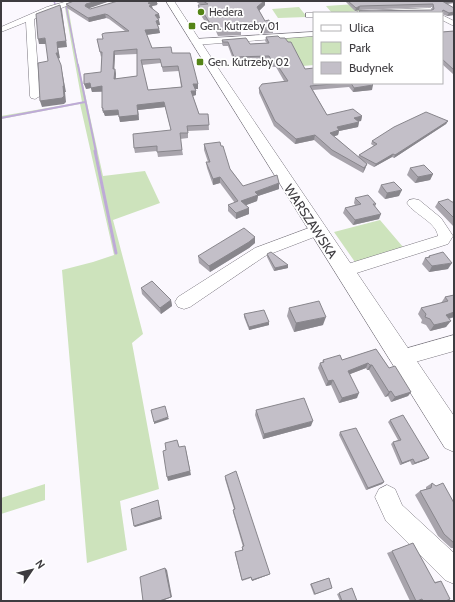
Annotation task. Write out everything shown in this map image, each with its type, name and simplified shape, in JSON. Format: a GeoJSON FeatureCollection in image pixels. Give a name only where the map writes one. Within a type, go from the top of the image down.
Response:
{"type":"FeatureCollection","features":[{"type":"Feature","properties":{"kind":"main road","name":"WARSZAWSKA"},"geometry":{"type":"LineString","coordinates":[[170,1],[195,42],[454,439]]}},
{"type":"Feature","properties":{"kind":"street"},"geometry":{"type":"LineString","coordinates":[[1,30],[30,16],[75,1]]}},
{"type":"Feature","properties":{"kind":"street"},"geometry":{"type":"LineString","coordinates":[[418,4],[431,11]]}},
{"type":"Feature","properties":{"kind":"street"},"geometry":{"type":"LineString","coordinates":[[395,12],[431,11]]}},
{"type":"Feature","properties":{"kind":"street"},"geometry":{"type":"LineString","coordinates":[[30,16],[34,96]]}},
{"type":"Feature","properties":{"kind":"street"},"geometry":{"type":"LineString","coordinates":[[443,19],[454,25]]}},
{"type":"Feature","properties":{"kind":"street"},"geometry":{"type":"LineString","coordinates":[[443,26],[454,25]]}},
{"type":"Feature","properties":{"kind":"street"},"geometry":{"type":"LineString","coordinates":[[195,42],[313,34]]}},
{"type":"Feature","properties":{"kind":"street"},"geometry":{"type":"LineString","coordinates":[[344,271],[443,240],[446,236],[443,228],[429,214],[420,210],[414,203]]}},
{"type":"Feature","properties":{"kind":"street"},"geometry":{"type":"LineString","coordinates":[[184,302],[260,252],[317,230]]}},
{"type":"Feature","properties":{"kind":"street"},"geometry":{"type":"LineString","coordinates":[[401,358],[454,343]]}},
{"type":"Feature","properties":{"kind":"street"},"geometry":{"type":"LineString","coordinates":[[387,497],[394,512],[454,571]]}},
{"type":"Feature","properties":{"kind":"green space"},"geometry":{"type":"Polygon","coordinates":[[[356,4],[363,11],[331,12],[326,6],[356,4]]]}},
{"type":"Feature","properties":{"kind":"green space"},"geometry":{"type":"Polygon","coordinates":[[[63,6],[68,6],[76,53],[103,176],[145,171],[160,203],[113,220],[143,334],[132,343],[159,489],[120,501],[127,550],[87,563],[62,270],[114,255],[80,104],[1,119],[1,116],[82,102],[65,7],[63,6]]]}},
{"type":"Feature","properties":{"kind":"green space"},"geometry":{"type":"Polygon","coordinates":[[[299,7],[307,17],[278,18],[272,9],[299,7]]]}},
{"type":"Feature","properties":{"kind":"green space"},"geometry":{"type":"Polygon","coordinates":[[[313,36],[313,65],[303,66],[285,38],[313,36]]]}},
{"type":"Feature","properties":{"kind":"green space"},"geometry":{"type":"Polygon","coordinates":[[[380,220],[403,247],[355,262],[334,232],[380,220]]]}},
{"type":"Feature","properties":{"kind":"green space"},"geometry":{"type":"Polygon","coordinates":[[[45,484],[45,500],[1,514],[1,498],[45,484]]]}},
{"type":"Feature","properties":{"kind":"building"},"geometry":{"type":"Polygon","coordinates":[[[74,1],[97,1],[86,4],[85,6],[90,9],[118,1],[155,1],[148,3],[152,5],[149,6],[159,14],[155,15],[159,20],[156,21],[159,29],[145,30],[152,48],[171,47],[172,53],[190,53],[198,84],[193,84],[196,91],[191,91],[199,114],[208,114],[209,125],[187,126],[188,133],[180,133],[182,150],[157,152],[157,146],[134,148],[133,134],[171,130],[164,102],[137,105],[138,115],[119,117],[118,110],[103,111],[102,86],[91,88],[90,83],[84,84],[84,74],[101,72],[102,52],[100,52],[97,39],[103,39],[102,34],[129,31],[108,15],[105,14],[88,18],[66,4],[74,1]],[[137,49],[114,51],[114,79],[137,76],[137,49]],[[160,59],[141,60],[148,90],[182,87],[178,66],[162,67],[160,59]]]}},
{"type":"Feature","properties":{"kind":"building"},"geometry":{"type":"Polygon","coordinates":[[[203,1],[264,1],[257,7],[265,21],[269,20],[273,27],[262,28],[259,23],[238,24],[241,29],[218,30],[215,23],[210,23],[198,5],[208,4],[203,1]]]}},
{"type":"Feature","properties":{"kind":"building"},"geometry":{"type":"Polygon","coordinates":[[[348,1],[442,1],[454,8],[454,12],[449,13],[443,10],[442,12],[359,11],[432,10],[434,9],[433,4],[360,6],[356,8],[348,1]]]}},
{"type":"Feature","properties":{"kind":"building"},"geometry":{"type":"Polygon","coordinates":[[[60,5],[66,41],[57,42],[58,53],[56,53],[61,65],[64,96],[62,98],[40,101],[38,63],[48,61],[45,38],[38,39],[36,14],[60,5]]]}},
{"type":"Feature","properties":{"kind":"building"},"geometry":{"type":"Polygon","coordinates":[[[454,31],[454,70],[443,60],[443,32],[454,31]]]}},
{"type":"Feature","properties":{"kind":"building"},"geometry":{"type":"Polygon","coordinates":[[[278,36],[280,38],[285,38],[288,42],[291,42],[305,69],[313,68],[313,84],[332,84],[310,86],[327,115],[353,109],[362,116],[354,118],[359,122],[337,127],[339,130],[330,133],[367,164],[364,168],[332,150],[315,135],[296,139],[275,121],[259,88],[262,84],[288,81],[276,63],[273,63],[269,56],[234,57],[228,42],[223,42],[222,40],[246,38],[250,44],[269,43],[266,37],[278,36]]]}},
{"type":"Feature","properties":{"kind":"building"},"geometry":{"type":"Polygon","coordinates":[[[352,84],[373,85],[354,88],[352,84]]]}},
{"type":"Feature","properties":{"kind":"building"},"geometry":{"type":"Polygon","coordinates":[[[426,112],[448,121],[395,155],[393,154],[376,164],[359,155],[377,144],[372,141],[394,127],[426,112]]]}},
{"type":"Feature","properties":{"kind":"building"},"geometry":{"type":"Polygon","coordinates":[[[220,142],[221,146],[223,146],[230,169],[243,186],[277,175],[279,183],[255,192],[258,195],[241,201],[249,208],[236,213],[228,205],[238,201],[220,177],[213,179],[206,162],[210,162],[204,144],[220,142]]]}},
{"type":"Feature","properties":{"kind":"building"},"geometry":{"type":"Polygon","coordinates":[[[424,165],[433,174],[418,177],[410,168],[424,165]]]}},
{"type":"Feature","properties":{"kind":"building"},"geometry":{"type":"Polygon","coordinates":[[[394,182],[402,190],[387,193],[381,185],[394,182]]]}},
{"type":"Feature","properties":{"kind":"building"},"geometry":{"type":"Polygon","coordinates":[[[368,195],[376,204],[373,204],[381,214],[355,220],[345,208],[361,204],[355,198],[368,195]]]}},
{"type":"Feature","properties":{"kind":"building"},"geometry":{"type":"Polygon","coordinates":[[[448,199],[454,202],[454,218],[438,202],[448,199]]]}},
{"type":"Feature","properties":{"kind":"building"},"geometry":{"type":"Polygon","coordinates":[[[244,228],[255,237],[249,242],[209,266],[198,256],[244,228]]]}},
{"type":"Feature","properties":{"kind":"building"},"geometry":{"type":"Polygon","coordinates":[[[271,252],[288,265],[275,268],[267,254],[271,252]]]}},
{"type":"Feature","properties":{"kind":"building"},"geometry":{"type":"Polygon","coordinates":[[[443,252],[452,263],[432,266],[425,258],[430,257],[429,256],[443,252]]]}},
{"type":"Feature","properties":{"kind":"building"},"geometry":{"type":"Polygon","coordinates":[[[152,281],[171,300],[160,308],[141,288],[152,281]]]}},
{"type":"Feature","properties":{"kind":"building"},"geometry":{"type":"Polygon","coordinates":[[[454,295],[454,312],[446,315],[451,321],[434,325],[430,319],[425,317],[426,314],[421,308],[448,301],[445,297],[454,295]]]}},
{"type":"Feature","properties":{"kind":"building"},"geometry":{"type":"Polygon","coordinates":[[[319,301],[326,317],[296,323],[289,308],[319,301]]]}},
{"type":"Feature","properties":{"kind":"building"},"geometry":{"type":"Polygon","coordinates":[[[264,310],[269,322],[249,327],[244,314],[264,310]]]}},
{"type":"Feature","properties":{"kind":"building"},"geometry":{"type":"Polygon","coordinates":[[[376,349],[389,368],[395,366],[411,392],[395,397],[391,391],[389,392],[372,365],[368,363],[348,371],[359,393],[342,398],[333,380],[328,381],[320,363],[324,362],[323,360],[340,355],[342,360],[376,349]]]}},
{"type":"Feature","properties":{"kind":"building"},"geometry":{"type":"Polygon","coordinates":[[[304,398],[313,421],[264,434],[256,410],[304,398]]]}},
{"type":"Feature","properties":{"kind":"building"},"geometry":{"type":"Polygon","coordinates":[[[165,406],[168,417],[154,422],[151,410],[165,406]]]}},
{"type":"Feature","properties":{"kind":"building"},"geometry":{"type":"Polygon","coordinates":[[[403,415],[429,458],[415,463],[413,459],[402,463],[393,442],[401,440],[390,420],[403,415]]]}},
{"type":"Feature","properties":{"kind":"building"},"geometry":{"type":"Polygon","coordinates":[[[356,428],[384,482],[368,488],[340,432],[356,428]]]}},
{"type":"Feature","properties":{"kind":"building"},"geometry":{"type":"Polygon","coordinates":[[[177,440],[179,447],[185,446],[190,471],[167,477],[163,451],[166,450],[165,443],[177,440]]]}},
{"type":"Feature","properties":{"kind":"building"},"geometry":{"type":"Polygon","coordinates":[[[236,471],[270,574],[252,580],[251,577],[242,580],[235,552],[243,550],[242,547],[244,546],[225,476],[236,471]]]}},
{"type":"Feature","properties":{"kind":"building"},"geometry":{"type":"Polygon","coordinates":[[[432,483],[436,486],[443,483],[454,503],[454,543],[444,534],[420,491],[431,488],[432,483]]]}},
{"type":"Feature","properties":{"kind":"building"},"geometry":{"type":"Polygon","coordinates":[[[158,500],[161,517],[134,526],[131,509],[158,500]]]}},
{"type":"Feature","properties":{"kind":"building"},"geometry":{"type":"Polygon","coordinates":[[[413,543],[435,583],[441,581],[450,599],[446,601],[423,601],[422,599],[416,601],[392,551],[413,543]]]}},
{"type":"Feature","properties":{"kind":"building"},"geometry":{"type":"Polygon","coordinates":[[[165,568],[171,597],[159,601],[143,601],[140,577],[165,568]]]}},
{"type":"Feature","properties":{"kind":"building"},"geometry":{"type":"Polygon","coordinates":[[[329,578],[332,588],[315,594],[311,584],[329,578]]]}},
{"type":"Feature","properties":{"kind":"building"},"geometry":{"type":"Polygon","coordinates":[[[352,588],[357,601],[342,601],[339,593],[352,588]]]}},
{"type":"Feature","properties":{"kind":"waterway"},"geometry":{"type":"LineString","coordinates":[[54,1],[55,4],[58,5]]}},
{"type":"Feature","properties":{"kind":"waterway"},"geometry":{"type":"LineString","coordinates":[[66,6],[78,66]]}},
{"type":"Feature","properties":{"kind":"waterway"},"geometry":{"type":"LineString","coordinates":[[78,65],[96,152]]}},
{"type":"Feature","properties":{"kind":"waterway"},"geometry":{"type":"LineString","coordinates":[[1,118],[85,102]]}},
{"type":"Feature","properties":{"kind":"waterway"},"geometry":{"type":"LineString","coordinates":[[95,151],[116,253]]}},
{"type":"Feature","properties":{"kind":"place","name":"Hedera"},"geometry":{"type":"Point","coordinates":[201,12]}},
{"type":"Feature","properties":{"kind":"place","name":"Gen. Kutrzeby 01"},"geometry":{"type":"Point","coordinates":[192,26]}},
{"type":"Feature","properties":{"kind":"place","name":"Gen. Kutrzeby 02"},"geometry":{"type":"Point","coordinates":[200,62]}}]}
